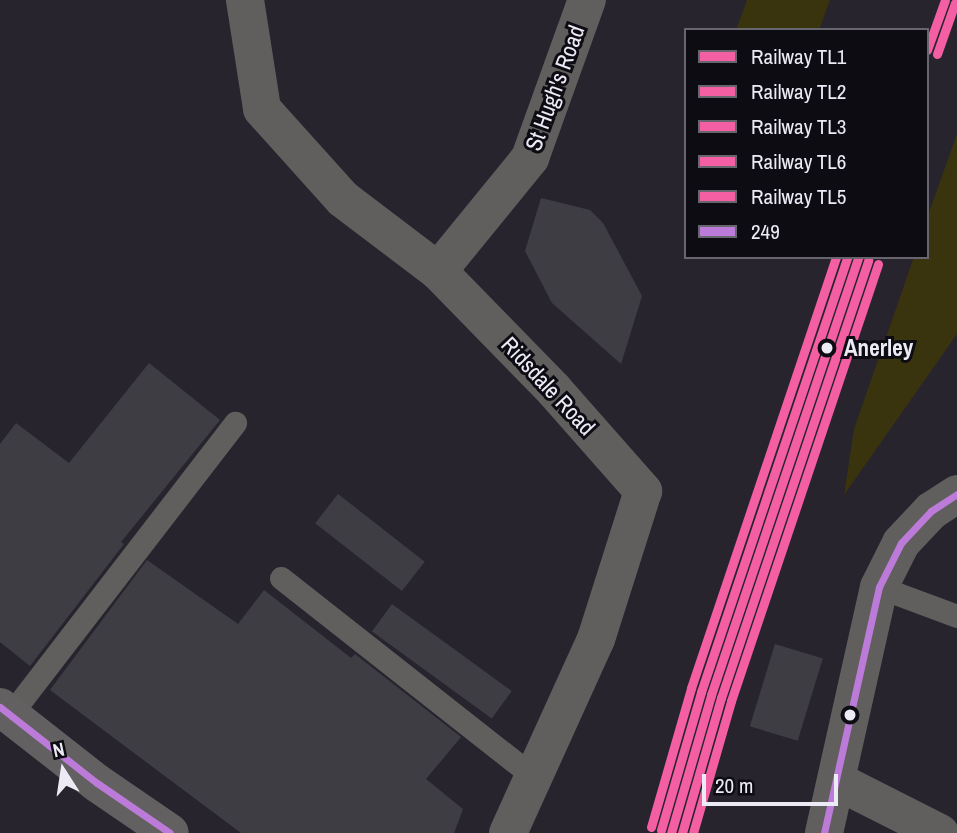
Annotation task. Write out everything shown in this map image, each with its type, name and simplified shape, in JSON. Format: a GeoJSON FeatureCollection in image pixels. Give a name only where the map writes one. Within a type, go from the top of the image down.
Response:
{"type":"FeatureCollection","features":[{"type":"Feature","properties":{"kind":"main road"},"geometry":{"type":"LineString","coordinates":[[5,711],[97,783],[170,833]]}},
{"type":"Feature","properties":{"kind":"street","name":"Ridsdale Road"},"geometry":{"type":"LineString","coordinates":[[245,0],[262,109],[343,199],[438,271],[554,390],[643,491],[596,639],[508,833]]}},
{"type":"Feature","properties":{"kind":"street","name":"St Hugh's Road"},"geometry":{"type":"LineString","coordinates":[[438,271],[530,158],[587,0]]}},
{"type":"Feature","properties":{"kind":"street"},"geometry":{"type":"LineString","coordinates":[[824,833],[879,587],[901,543],[931,511],[957,494]]}},
{"type":"Feature","properties":{"kind":"street"},"geometry":{"type":"LineString","coordinates":[[837,781],[940,833]]}},
{"type":"Feature","properties":{"kind":"lane"},"geometry":{"type":"LineString","coordinates":[[5,711],[235,423]]}},
{"type":"Feature","properties":{"kind":"lane"},"geometry":{"type":"LineString","coordinates":[[281,578],[533,776]]}},
{"type":"Feature","properties":{"kind":"lane"},"geometry":{"type":"LineString","coordinates":[[879,587],[957,616]]}},
{"type":"Feature","properties":{"kind":"shaded area"},"geometry":{"type":"Polygon","coordinates":[[[747,0],[830,0],[820,28],[737,28],[747,0]]]}},
{"type":"Feature","properties":{"kind":"shaded area"},"geometry":{"type":"Polygon","coordinates":[[[957,134],[957,334],[844,495],[854,429],[913,259],[929,259],[929,212],[957,134]]]}},
{"type":"Feature","properties":{"kind":"building"},"geometry":{"type":"Polygon","coordinates":[[[541,198],[590,210],[603,223],[642,296],[621,364],[552,303],[525,251],[541,198]]]}},
{"type":"Feature","properties":{"kind":"building"},"geometry":{"type":"Polygon","coordinates":[[[149,363],[220,420],[121,542],[124,544],[30,666],[0,642],[0,444],[16,423],[69,463],[149,363]]]}},
{"type":"Feature","properties":{"kind":"building"},"geometry":{"type":"Polygon","coordinates":[[[338,494],[425,562],[402,591],[315,523],[338,494]]]}},
{"type":"Feature","properties":{"kind":"building"},"geometry":{"type":"Polygon","coordinates":[[[147,560],[238,624],[264,590],[351,658],[355,654],[461,737],[426,779],[463,809],[454,833],[241,833],[50,690],[147,560]]]}},
{"type":"Feature","properties":{"kind":"building"},"geometry":{"type":"Polygon","coordinates":[[[392,604],[512,691],[492,718],[372,632],[392,604]]]}},
{"type":"Feature","properties":{"kind":"building"},"geometry":{"type":"Polygon","coordinates":[[[775,644],[823,659],[798,741],[750,726],[775,644]]]}},
{"type":"Feature","properties":{"kind":"rail line","name":"TL1"},"geometry":{"type":"LineString","coordinates":[[929,44],[945,0]]}},
{"type":"Feature","properties":{"kind":"rail line","name":"TL2"},"geometry":{"type":"LineString","coordinates":[[937,54],[955,3]]}},
{"type":"Feature","properties":{"kind":"rail line","name":"TL5"},"geometry":{"type":"LineString","coordinates":[[651,827],[691,688],[835,259]]}},
{"type":"Feature","properties":{"kind":"rail line","name":"TL3"},"geometry":{"type":"LineString","coordinates":[[661,830],[701,692],[846,259]]}},
{"type":"Feature","properties":{"kind":"rail line","name":"TL1"},"geometry":{"type":"LineString","coordinates":[[671,833],[711,695],[857,259]]}},
{"type":"Feature","properties":{"kind":"rail line","name":"TL2"},"geometry":{"type":"LineString","coordinates":[[682,833],[721,698],[868,260]]}},
{"type":"Feature","properties":{"kind":"rail line","name":"TL6"},"geometry":{"type":"LineString","coordinates":[[693,833],[731,701],[878,264]]}},
{"type":"Feature","properties":{"kind":"transit line","name":"249"},"geometry":{"type":"LineString","coordinates":[[824,833],[879,587],[901,543],[931,511],[957,494]]}},
{"type":"Feature","properties":{"kind":"transit line","name":"249"},"geometry":{"type":"LineString","coordinates":[[0,707],[97,783],[170,833]]}},
{"type":"Feature","properties":{"kind":"place","name":"Anerley"},"geometry":{"type":"Point","coordinates":[827,348]}}]}
